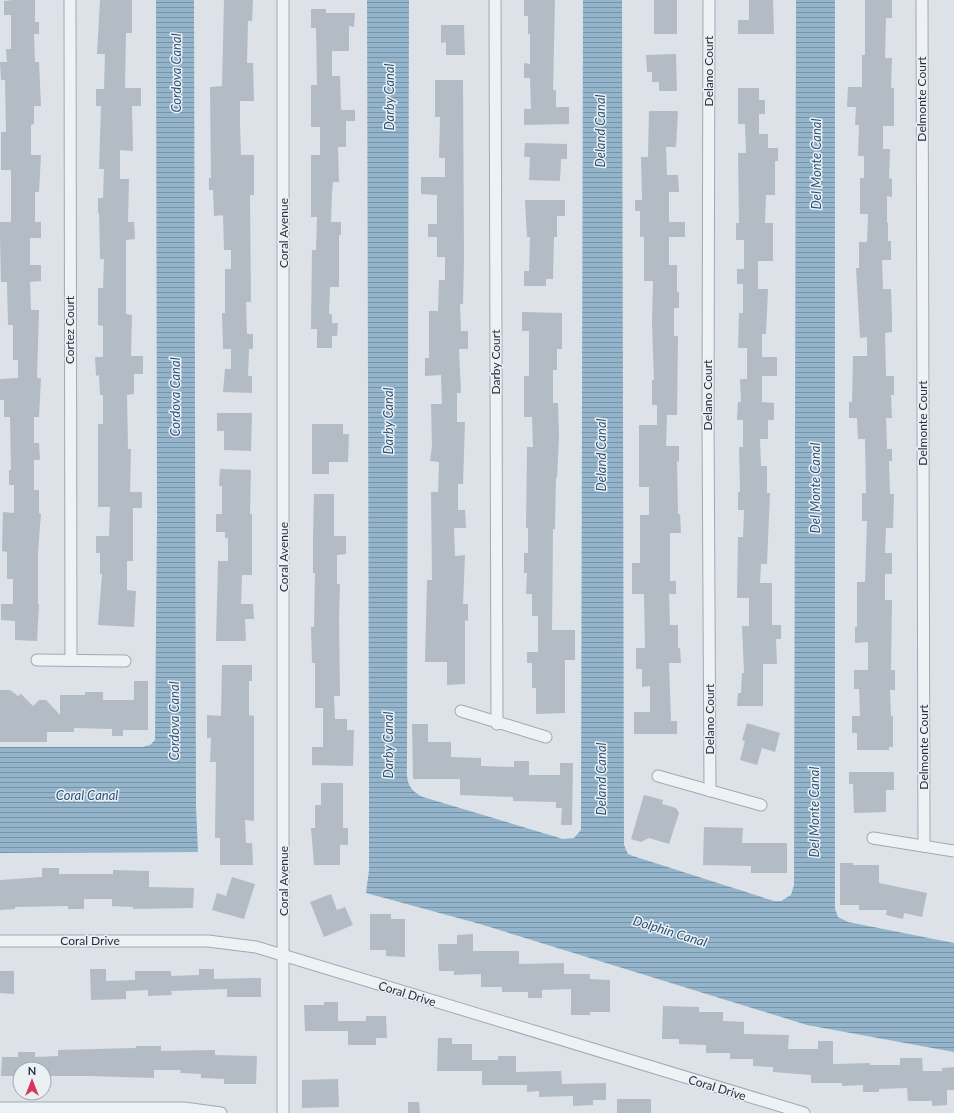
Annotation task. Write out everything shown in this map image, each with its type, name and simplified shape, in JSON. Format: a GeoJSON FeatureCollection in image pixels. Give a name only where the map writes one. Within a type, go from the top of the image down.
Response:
{"type":"FeatureCollection","features":[{"type":"Feature","properties":{"kind":"street","name":"Cortez Court"},"geometry":{"type":"LineString","coordinates":[[70,0],[71,660]]}},
{"type":"Feature","properties":{"kind":"street","name":"Coral Avenue"},"geometry":{"type":"LineString","coordinates":[[283,0],[283,1113]]}},
{"type":"Feature","properties":{"kind":"street","name":"Darby Court"},"geometry":{"type":"LineString","coordinates":[[496,0],[497,724]]}},
{"type":"Feature","properties":{"kind":"street","name":"Delano Court"},"geometry":{"type":"LineString","coordinates":[[709,0],[708,417],[710,791]]}},
{"type":"Feature","properties":{"kind":"street","name":"Delmonte Court"},"geometry":{"type":"LineString","coordinates":[[922,0],[924,846]]}},
{"type":"Feature","properties":{"kind":"street"},"geometry":{"type":"LineString","coordinates":[[37,660],[125,661]]}},
{"type":"Feature","properties":{"kind":"street"},"geometry":{"type":"LineString","coordinates":[[461,712],[497,724],[546,737]]}},
{"type":"Feature","properties":{"kind":"street"},"geometry":{"type":"LineString","coordinates":[[658,776],[761,805]]}},
{"type":"Feature","properties":{"kind":"street"},"geometry":{"type":"LineString","coordinates":[[873,838],[954,851]]}},
{"type":"Feature","properties":{"kind":"street","name":"Coral Drive"},"geometry":{"type":"LineString","coordinates":[[0,941],[216,941],[256,947],[804,1113]]}},
{"type":"Feature","properties":{"kind":"street"},"geometry":{"type":"LineString","coordinates":[[0,1108],[184,1108],[221,1113]]}},
{"type":"Feature","properties":{"kind":"water"},"geometry":{"type":"Polygon","coordinates":[[[156,0],[194,0],[196,806],[198,852],[0,853],[0,747],[142,747],[150,745],[155,740],[157,516],[156,0]]]}},
{"type":"Feature","properties":{"kind":"water"},"geometry":{"type":"Polygon","coordinates":[[[367,0],[409,0],[407,776],[412,790],[423,797],[563,839],[574,838],[581,830],[583,0],[622,0],[624,845],[628,854],[633,856],[774,901],[781,901],[791,895],[794,885],[796,0],[835,0],[835,909],[838,917],[848,922],[954,943],[954,1052],[807,1025],[480,924],[366,893],[369,870],[367,0]]]}},
{"type":"Feature","properties":{"kind":"building"},"geometry":{"type":"Polygon","coordinates":[[[35,0],[35,22],[39,22],[39,34],[34,34],[35,62],[39,62],[41,106],[34,106],[34,124],[31,125],[31,155],[41,155],[39,192],[35,192],[35,222],[41,222],[41,238],[30,238],[30,265],[41,265],[41,281],[30,282],[31,310],[39,310],[37,378],[41,378],[39,417],[34,417],[34,443],[39,443],[40,460],[34,460],[34,490],[39,490],[39,513],[41,514],[38,552],[39,604],[37,641],[15,640],[15,621],[1,620],[1,604],[13,604],[13,579],[7,579],[7,552],[2,551],[3,512],[14,513],[14,485],[9,485],[9,470],[11,470],[10,417],[4,417],[4,400],[0,400],[0,379],[18,378],[18,360],[13,360],[13,325],[8,325],[7,282],[1,282],[0,234],[0,222],[11,222],[11,170],[1,170],[1,132],[6,132],[5,80],[1,80],[0,62],[7,62],[6,49],[11,49],[11,15],[4,15],[4,1],[35,0]]]}},
{"type":"Feature","properties":{"kind":"building"},"geometry":{"type":"Polygon","coordinates":[[[100,0],[132,0],[132,33],[126,33],[125,88],[141,88],[141,106],[132,106],[133,151],[120,150],[120,179],[129,179],[128,222],[134,222],[135,239],[126,240],[126,314],[132,315],[131,356],[143,356],[143,374],[134,374],[134,394],[127,395],[128,449],[131,449],[130,492],[142,492],[142,508],[133,508],[133,561],[127,561],[127,590],[136,591],[134,627],[98,625],[102,574],[100,574],[100,553],[96,553],[96,536],[109,536],[110,507],[98,507],[98,424],[103,424],[103,395],[100,395],[99,375],[96,376],[95,357],[103,357],[103,326],[98,325],[98,288],[103,288],[104,259],[100,259],[98,198],[103,198],[104,169],[99,169],[101,106],[96,106],[96,89],[104,89],[105,54],[97,54],[100,0]]]}},
{"type":"Feature","properties":{"kind":"building"},"geometry":{"type":"Polygon","coordinates":[[[224,0],[253,0],[252,21],[248,21],[247,63],[253,63],[254,101],[240,101],[241,155],[254,155],[254,195],[250,195],[251,302],[246,302],[247,334],[253,334],[253,349],[249,349],[248,376],[252,376],[252,393],[223,392],[225,369],[231,369],[231,349],[223,349],[222,313],[225,313],[225,269],[231,269],[231,250],[224,250],[223,215],[214,216],[213,190],[209,190],[209,178],[211,178],[210,87],[222,86],[224,0]]]}},
{"type":"Feature","properties":{"kind":"building"},"geometry":{"type":"Polygon","coordinates":[[[524,0],[555,0],[553,90],[556,90],[556,107],[569,107],[569,124],[524,125],[524,109],[531,109],[530,78],[524,78],[524,63],[530,64],[530,34],[528,34],[528,16],[524,16],[524,0]]]}},
{"type":"Feature","properties":{"kind":"building"},"geometry":{"type":"Polygon","coordinates":[[[654,0],[677,0],[677,34],[654,34],[654,0]]]}},
{"type":"Feature","properties":{"kind":"building"},"geometry":{"type":"Polygon","coordinates":[[[749,0],[773,0],[774,34],[738,34],[738,20],[749,20],[749,0]]]}},
{"type":"Feature","properties":{"kind":"building"},"geometry":{"type":"Polygon","coordinates":[[[865,0],[892,0],[892,18],[886,18],[885,58],[892,58],[891,88],[894,88],[894,126],[883,126],[883,149],[890,149],[889,178],[892,179],[892,197],[887,196],[888,241],[891,241],[891,260],[882,260],[883,289],[891,289],[892,318],[892,332],[885,333],[886,376],[894,376],[894,395],[891,395],[892,418],[886,418],[887,449],[892,449],[892,461],[889,461],[890,494],[894,494],[893,528],[886,528],[885,553],[892,553],[892,574],[885,574],[885,600],[892,600],[891,670],[895,670],[895,690],[890,690],[891,716],[893,716],[893,747],[889,747],[889,750],[857,750],[857,733],[852,733],[852,716],[860,716],[859,689],[854,689],[854,670],[868,670],[868,642],[855,643],[855,627],[857,627],[857,582],[865,582],[867,521],[862,521],[862,493],[866,493],[865,439],[858,439],[857,418],[849,418],[849,402],[852,402],[853,356],[867,356],[867,337],[860,338],[856,268],[859,268],[859,242],[867,242],[868,214],[860,214],[860,178],[864,178],[864,156],[858,156],[859,125],[855,125],[856,107],[847,107],[848,87],[862,87],[862,55],[865,55],[865,0]]]}},
{"type":"Feature","properties":{"kind":"building"},"geometry":{"type":"Polygon","coordinates":[[[311,9],[326,9],[326,13],[355,13],[354,27],[349,26],[349,51],[332,51],[332,76],[340,76],[341,110],[355,110],[355,121],[346,121],[346,147],[338,147],[339,182],[333,182],[331,222],[341,222],[341,235],[339,235],[339,287],[330,287],[329,314],[332,314],[332,323],[338,323],[337,336],[332,336],[332,348],[317,348],[317,329],[311,329],[312,250],[316,250],[317,217],[311,217],[311,155],[320,155],[320,127],[311,127],[311,85],[317,85],[316,28],[311,28],[311,9]]]}},
{"type":"Feature","properties":{"kind":"building"},"geometry":{"type":"Polygon","coordinates":[[[441,25],[464,25],[465,55],[446,55],[446,42],[441,43],[441,25]]]}},
{"type":"Feature","properties":{"kind":"building"},"geometry":{"type":"Polygon","coordinates":[[[676,54],[677,91],[659,91],[659,82],[652,82],[652,72],[647,72],[646,55],[676,54]]]}},
{"type":"Feature","properties":{"kind":"building"},"geometry":{"type":"Polygon","coordinates":[[[435,80],[463,80],[464,258],[463,304],[460,304],[461,331],[468,331],[468,349],[459,349],[461,393],[457,393],[457,422],[465,422],[463,484],[458,484],[458,510],[465,510],[466,528],[454,528],[455,556],[465,555],[463,604],[468,604],[468,621],[465,620],[465,684],[447,685],[447,662],[425,662],[427,580],[432,580],[431,492],[438,492],[439,462],[430,461],[432,446],[431,404],[442,404],[441,375],[425,376],[425,358],[429,358],[429,311],[438,311],[439,280],[445,280],[445,257],[437,257],[437,237],[428,237],[428,224],[437,224],[437,195],[421,194],[421,177],[445,177],[445,158],[439,158],[440,117],[435,117],[435,80]]]}},
{"type":"Feature","properties":{"kind":"building"},"geometry":{"type":"Polygon","coordinates":[[[738,88],[759,88],[759,100],[765,100],[765,114],[759,114],[759,134],[768,134],[768,148],[778,148],[778,161],[775,161],[775,195],[766,195],[765,223],[773,223],[773,261],[758,261],[758,289],[768,289],[766,334],[762,334],[762,357],[777,357],[777,376],[762,376],[762,402],[774,403],[774,420],[768,420],[768,439],[760,439],[761,466],[767,466],[767,493],[770,493],[767,564],[761,564],[760,583],[772,583],[772,625],[781,625],[781,639],[776,639],[777,664],[763,664],[763,706],[737,706],[738,693],[741,693],[742,673],[744,673],[742,626],[749,626],[749,598],[737,598],[738,537],[743,537],[744,510],[738,510],[738,492],[740,492],[739,447],[743,447],[743,420],[737,420],[738,402],[741,402],[740,379],[747,379],[747,348],[738,348],[739,313],[743,313],[743,284],[737,284],[737,269],[744,269],[744,240],[736,240],[736,223],[739,223],[738,153],[746,153],[745,124],[738,124],[738,88]]]}},
{"type":"Feature","properties":{"kind":"building"},"geometry":{"type":"Polygon","coordinates":[[[649,111],[678,111],[676,147],[666,147],[667,175],[678,175],[679,192],[669,192],[669,222],[685,222],[685,237],[669,237],[669,265],[677,265],[677,292],[679,292],[679,308],[674,308],[674,336],[678,336],[677,415],[667,415],[666,446],[679,446],[679,462],[677,461],[678,514],[680,514],[681,533],[670,533],[670,581],[676,581],[676,594],[669,594],[670,625],[678,625],[678,648],[680,648],[681,663],[669,663],[671,721],[677,721],[677,734],[634,734],[634,712],[650,712],[650,686],[642,687],[642,669],[636,669],[636,648],[645,648],[644,594],[632,594],[632,563],[640,563],[640,515],[649,515],[649,487],[639,487],[639,425],[657,425],[657,405],[652,405],[652,380],[654,380],[652,324],[653,281],[644,281],[644,237],[640,237],[640,211],[635,211],[635,200],[642,200],[641,157],[648,157],[649,111]]]}},
{"type":"Feature","properties":{"kind":"building"},"geometry":{"type":"Polygon","coordinates":[[[525,143],[567,144],[567,159],[561,159],[560,181],[529,180],[530,157],[524,157],[525,143]]]}},
{"type":"Feature","properties":{"kind":"building"},"geometry":{"type":"Polygon","coordinates":[[[525,200],[565,200],[565,216],[557,216],[557,237],[554,237],[553,279],[546,279],[546,286],[524,286],[524,271],[529,271],[530,237],[527,237],[525,200]]]}},
{"type":"Feature","properties":{"kind":"building"},"geometry":{"type":"Polygon","coordinates":[[[522,312],[562,313],[562,349],[557,349],[557,370],[553,370],[553,403],[558,403],[559,437],[556,478],[555,529],[553,529],[552,630],[575,630],[575,660],[565,660],[565,713],[536,714],[536,688],[532,688],[532,663],[527,663],[527,652],[538,652],[538,616],[532,616],[532,594],[526,594],[527,573],[524,573],[524,553],[528,553],[528,528],[526,528],[527,447],[533,447],[532,417],[524,417],[524,376],[529,376],[529,331],[522,331],[522,312]]]}},
{"type":"Feature","properties":{"kind":"building"},"geometry":{"type":"Polygon","coordinates":[[[217,413],[252,413],[251,451],[224,450],[224,431],[217,431],[217,413]]]}},
{"type":"Feature","properties":{"kind":"building"},"geometry":{"type":"Polygon","coordinates":[[[312,424],[343,424],[343,434],[349,434],[348,462],[329,462],[329,474],[312,474],[312,424]]]}},
{"type":"Feature","properties":{"kind":"building"},"geometry":{"type":"Polygon","coordinates":[[[220,469],[251,470],[250,514],[252,514],[252,575],[242,575],[241,604],[253,604],[254,619],[245,619],[246,641],[216,641],[218,561],[228,561],[228,538],[225,538],[225,532],[216,532],[216,514],[222,514],[222,486],[219,486],[220,469]]]}},
{"type":"Feature","properties":{"kind":"building"},"geometry":{"type":"Polygon","coordinates":[[[314,494],[334,494],[334,536],[346,536],[346,554],[337,555],[337,584],[340,584],[340,696],[334,696],[335,719],[347,719],[347,730],[354,730],[353,766],[312,765],[312,747],[323,747],[323,708],[315,708],[315,663],[312,663],[311,627],[314,627],[315,573],[313,573],[314,494]]]}},
{"type":"Feature","properties":{"kind":"building"},"geometry":{"type":"Polygon","coordinates":[[[222,665],[252,665],[252,681],[249,681],[249,715],[254,716],[254,821],[245,820],[246,843],[252,843],[253,865],[220,865],[220,838],[215,838],[216,762],[210,762],[211,738],[207,738],[207,715],[221,716],[222,665]]]}},
{"type":"Feature","properties":{"kind":"building"},"geometry":{"type":"Polygon","coordinates":[[[134,681],[148,681],[148,730],[123,730],[123,736],[112,736],[112,729],[74,728],[74,732],[47,732],[47,742],[0,742],[0,690],[10,690],[18,696],[21,694],[33,706],[39,700],[46,700],[60,715],[60,695],[85,695],[85,692],[103,692],[103,700],[134,700],[134,681]]]}},
{"type":"Feature","properties":{"kind":"building"},"geometry":{"type":"Polygon","coordinates":[[[747,723],[780,733],[775,752],[762,748],[757,765],[740,760],[745,741],[742,740],[747,723]]]}},
{"type":"Feature","properties":{"kind":"building"},"geometry":{"type":"Polygon","coordinates":[[[412,724],[428,724],[428,742],[451,742],[451,757],[481,758],[481,766],[514,767],[514,761],[529,761],[529,775],[560,775],[560,763],[573,763],[572,825],[561,825],[562,808],[556,808],[556,802],[513,801],[513,797],[460,795],[460,779],[413,779],[412,724]]]}},
{"type":"Feature","properties":{"kind":"building"},"geometry":{"type":"Polygon","coordinates":[[[849,772],[894,772],[894,790],[886,790],[886,812],[854,813],[853,784],[849,784],[849,772]]]}},
{"type":"Feature","properties":{"kind":"building"},"geometry":{"type":"Polygon","coordinates":[[[321,783],[343,783],[343,828],[348,828],[348,845],[340,845],[340,865],[314,865],[311,828],[315,828],[315,805],[321,805],[321,783]]]}},
{"type":"Feature","properties":{"kind":"building"},"geometry":{"type":"Polygon","coordinates":[[[644,795],[663,800],[662,804],[676,808],[679,813],[669,844],[649,838],[641,842],[631,839],[644,795]]]}},
{"type":"Feature","properties":{"kind":"building"},"geometry":{"type":"Polygon","coordinates":[[[704,827],[743,828],[742,843],[787,843],[787,873],[751,873],[751,866],[703,865],[704,827]]]}},
{"type":"Feature","properties":{"kind":"building"},"geometry":{"type":"Polygon","coordinates":[[[840,863],[853,863],[853,865],[879,865],[879,883],[927,893],[922,917],[904,913],[903,919],[886,915],[887,910],[859,910],[859,905],[840,905],[840,863]]]}},
{"type":"Feature","properties":{"kind":"building"},"geometry":{"type":"Polygon","coordinates":[[[42,868],[59,868],[59,874],[113,874],[113,870],[149,871],[149,887],[194,888],[193,908],[133,909],[133,907],[112,906],[112,899],[84,899],[84,909],[68,909],[68,906],[15,907],[15,909],[0,910],[0,880],[42,877],[42,868]]]}},
{"type":"Feature","properties":{"kind":"building"},"geometry":{"type":"Polygon","coordinates":[[[232,877],[255,884],[244,919],[212,910],[217,893],[226,896],[232,877]]]}},
{"type":"Feature","properties":{"kind":"building"},"geometry":{"type":"Polygon","coordinates":[[[331,894],[337,910],[345,907],[353,925],[324,937],[310,902],[331,894]]]}},
{"type":"Feature","properties":{"kind":"building"},"geometry":{"type":"Polygon","coordinates":[[[370,914],[391,914],[391,919],[405,919],[405,957],[386,956],[386,950],[370,950],[370,914]]]}},
{"type":"Feature","properties":{"kind":"building"},"geometry":{"type":"Polygon","coordinates":[[[473,934],[473,951],[519,951],[519,964],[564,963],[564,974],[590,974],[590,979],[610,980],[610,1012],[590,1012],[590,1015],[571,1015],[571,989],[542,990],[542,998],[528,998],[528,992],[502,992],[502,987],[481,987],[481,974],[454,975],[454,971],[439,971],[438,944],[457,944],[457,935],[473,934]]]}},
{"type":"Feature","properties":{"kind":"building"},"geometry":{"type":"Polygon","coordinates":[[[90,969],[106,969],[106,981],[135,980],[135,971],[171,971],[171,976],[199,975],[199,969],[214,969],[214,979],[261,978],[261,997],[227,997],[227,989],[171,991],[172,995],[148,996],[148,990],[126,991],[126,999],[91,1000],[90,969]]]}},
{"type":"Feature","properties":{"kind":"building"},"geometry":{"type":"Polygon","coordinates":[[[0,971],[14,971],[14,994],[0,993],[0,971]]]}},
{"type":"Feature","properties":{"kind":"building"},"geometry":{"type":"Polygon","coordinates":[[[324,1002],[338,1002],[338,1021],[366,1021],[366,1016],[386,1016],[387,1038],[376,1038],[376,1045],[348,1045],[348,1031],[305,1031],[304,1005],[324,1005],[324,1002]]]}},
{"type":"Feature","properties":{"kind":"building"},"geometry":{"type":"Polygon","coordinates":[[[663,1006],[699,1007],[699,1012],[723,1012],[723,1021],[744,1022],[744,1034],[789,1035],[788,1049],[818,1049],[818,1041],[833,1041],[833,1064],[870,1063],[870,1065],[900,1065],[900,1058],[922,1058],[923,1071],[942,1071],[942,1068],[954,1067],[954,1090],[947,1090],[947,1105],[932,1106],[932,1101],[908,1101],[907,1088],[879,1089],[879,1092],[863,1092],[863,1085],[842,1086],[842,1083],[811,1083],[811,1075],[773,1072],[773,1067],[753,1066],[753,1059],[730,1059],[730,1053],[706,1053],[706,1045],[679,1044],[679,1039],[662,1039],[663,1006]]]}},
{"type":"Feature","properties":{"kind":"building"},"geometry":{"type":"Polygon","coordinates":[[[438,1038],[452,1038],[452,1044],[472,1044],[472,1060],[498,1060],[498,1056],[516,1056],[516,1072],[561,1071],[562,1084],[606,1083],[606,1100],[593,1100],[593,1105],[573,1106],[573,1096],[539,1097],[539,1091],[527,1092],[527,1085],[482,1085],[482,1071],[437,1071],[438,1038]]]}},
{"type":"Feature","properties":{"kind":"building"},"geometry":{"type":"Polygon","coordinates":[[[136,1046],[161,1046],[161,1051],[215,1050],[215,1055],[257,1056],[256,1084],[224,1084],[224,1079],[201,1078],[201,1074],[180,1073],[181,1070],[154,1070],[154,1078],[52,1076],[52,1061],[12,1061],[12,1076],[1,1076],[2,1057],[18,1057],[18,1052],[35,1052],[35,1057],[58,1056],[58,1050],[136,1048],[136,1046]]]}},
{"type":"Feature","properties":{"kind":"building"},"geometry":{"type":"Polygon","coordinates":[[[338,1079],[339,1107],[302,1108],[302,1080],[338,1079]]]}},
{"type":"Feature","properties":{"kind":"building"},"geometry":{"type":"Polygon","coordinates":[[[617,1099],[651,1099],[651,1113],[617,1113],[617,1099]]]}},
{"type":"Feature","properties":{"kind":"building"},"geometry":{"type":"Polygon","coordinates":[[[408,1102],[419,1102],[420,1113],[408,1113],[408,1102]]]}},
{"type":"Feature","properties":{"kind":"water label","name":"Cordova Canal"},"geometry":{"type":"Point","coordinates":[176,73]}},
{"type":"Feature","properties":{"kind":"water label","name":"Darby Canal"},"geometry":{"type":"Point","coordinates":[389,97]}},
{"type":"Feature","properties":{"kind":"water label","name":"Deland Canal"},"geometry":{"type":"Point","coordinates":[600,131]}},
{"type":"Feature","properties":{"kind":"water label","name":"Del Monte Canal"},"geometry":{"type":"Point","coordinates":[816,164]}},
{"type":"Feature","properties":{"kind":"water label","name":"Cordova Canal"},"geometry":{"type":"Point","coordinates":[175,397]}},
{"type":"Feature","properties":{"kind":"water label","name":"Darby Canal"},"geometry":{"type":"Point","coordinates":[388,421]}},
{"type":"Feature","properties":{"kind":"water label","name":"Deland Canal"},"geometry":{"type":"Point","coordinates":[601,455]}},
{"type":"Feature","properties":{"kind":"water label","name":"Del Monte Canal"},"geometry":{"type":"Point","coordinates":[815,488]}},
{"type":"Feature","properties":{"kind":"water label","name":"Cordova Canal"},"geometry":{"type":"Point","coordinates":[174,721]}},
{"type":"Feature","properties":{"kind":"water label","name":"Darby Canal"},"geometry":{"type":"Point","coordinates":[388,745]}},
{"type":"Feature","properties":{"kind":"water label","name":"Deland Canal"},"geometry":{"type":"Point","coordinates":[601,779]}},
{"type":"Feature","properties":{"kind":"water label","name":"Coral Canal"},"geometry":{"type":"Point","coordinates":[87,795]}},
{"type":"Feature","properties":{"kind":"water label","name":"Del Monte Canal"},"geometry":{"type":"Point","coordinates":[814,812]}},
{"type":"Feature","properties":{"kind":"water label","name":"Dolphin Canal"},"geometry":{"type":"Point","coordinates":[670,931]}}]}
